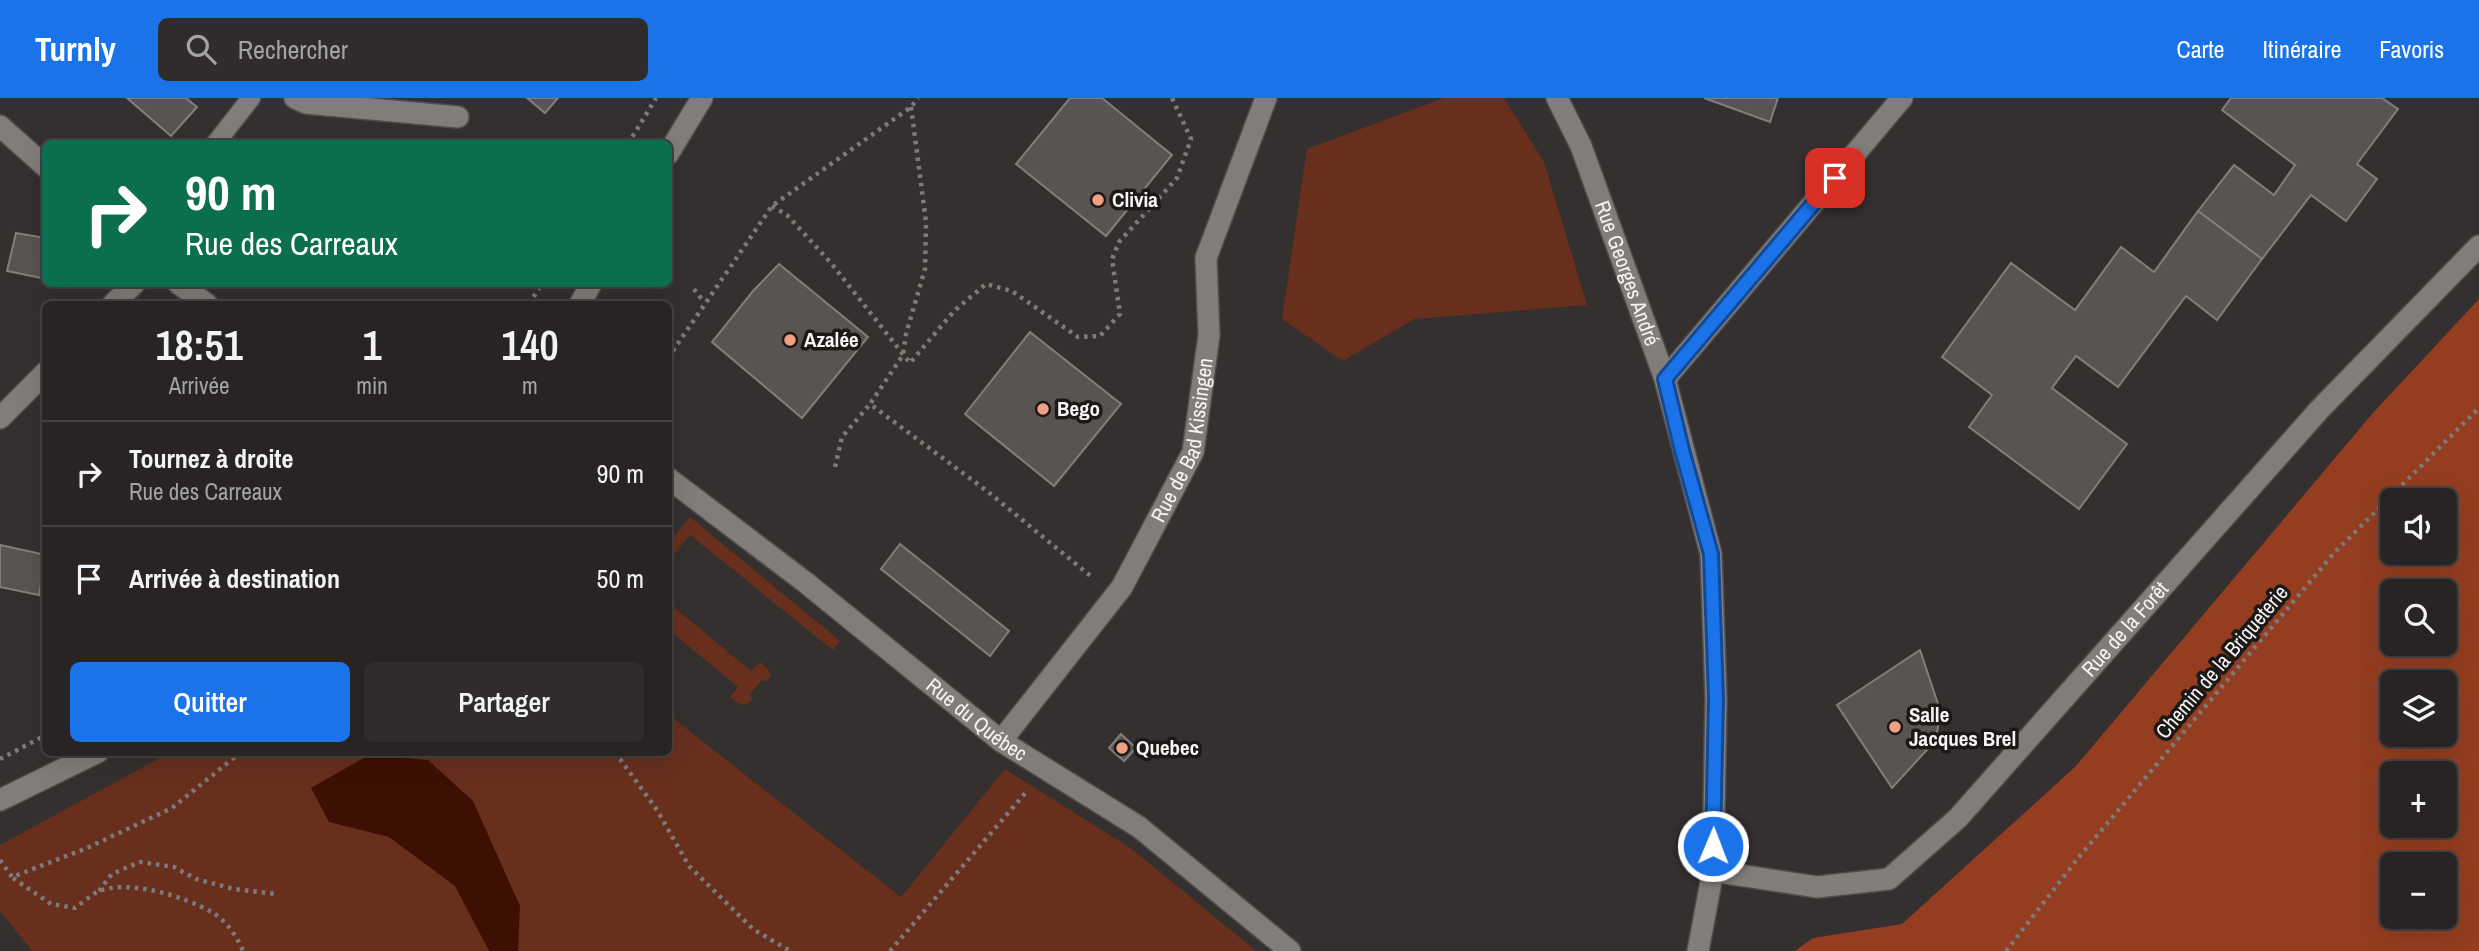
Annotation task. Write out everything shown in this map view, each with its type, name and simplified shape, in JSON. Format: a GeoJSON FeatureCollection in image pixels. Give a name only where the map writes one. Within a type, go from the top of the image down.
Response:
{"type":"FeatureCollection","features":[{"type":"Feature","properties":{"kind":"street"},"geometry":{"type":"LineString","coordinates":[[295,98],[306,103],[458,117]]}},
{"type":"Feature","properties":{"kind":"street"},"geometry":{"type":"LineString","coordinates":[[672,147],[702,98]]}},
{"type":"Feature","properties":{"kind":"street","name":"Rue de Bad Kissingen"},"geometry":{"type":"LineString","coordinates":[[1001,741],[1115,597],[1194,452],[1209,335],[1206,258],[1266,98]]}},
{"type":"Feature","properties":{"kind":"street","name":"Rue Georges André"},"geometry":{"type":"LineString","coordinates":[[1557,98],[1581,146],[1665,379],[1711,554],[1716,698],[1713,871],[1698,951]]}},
{"type":"Feature","properties":{"kind":"street"},"geometry":{"type":"LineString","coordinates":[[1665,379],[1902,98]]}},
{"type":"Feature","properties":{"kind":"street"},"geometry":{"type":"LineString","coordinates":[[0,126],[42,163]]}},
{"type":"Feature","properties":{"kind":"street","name":"Rue de la Forêt"},"geometry":{"type":"LineString","coordinates":[[1713,871],[1817,887],[1889,879],[1958,818],[2319,410],[2479,246]]}},
{"type":"Feature","properties":{"kind":"street"},"geometry":{"type":"LineString","coordinates":[[116,301],[131,287]]}},
{"type":"Feature","properties":{"kind":"street"},"geometry":{"type":"LineString","coordinates":[[183,287],[203,301]]}},
{"type":"Feature","properties":{"kind":"street"},"geometry":{"type":"LineString","coordinates":[[0,418],[42,376]]}},
{"type":"Feature","properties":{"kind":"street","name":"Rue du Québec"},"geometry":{"type":"LineString","coordinates":[[672,481],[805,582],[1001,741],[1139,827],[1290,951]]}},
{"type":"Feature","properties":{"kind":"street"},"geometry":{"type":"LineString","coordinates":[[0,800],[90,756]]}},
{"type":"Feature","properties":{"kind":"lane"},"geometry":{"type":"LineString","coordinates":[[218,140],[251,98]]}},
{"type":"Feature","properties":{"kind":"path"},"geometry":{"type":"LineString","coordinates":[[630,140],[656,98]]}},
{"type":"Feature","properties":{"kind":"path"},"geometry":{"type":"LineString","coordinates":[[672,352],[772,206],[911,107],[918,98]]}},
{"type":"Feature","properties":{"kind":"path"},"geometry":{"type":"LineString","coordinates":[[772,206],[787,215],[831,262],[909,363],[954,311],[986,284],[1012,291],[1078,337],[1100,336],[1120,314],[1112,258],[1119,242],[1177,178],[1191,139],[1172,98]]}},
{"type":"Feature","properties":{"kind":"path"},"geometry":{"type":"LineString","coordinates":[[835,467],[842,437],[870,404],[903,355],[906,334],[926,269],[926,222],[911,107]]}},
{"type":"Feature","properties":{"kind":"path"},"geometry":{"type":"LineString","coordinates":[[694,289],[704,302]]}},
{"type":"Feature","properties":{"kind":"path"},"geometry":{"type":"LineString","coordinates":[[870,404],[987,491],[1115,597]]}},
{"type":"Feature","properties":{"kind":"path","name":"Chemin de la Briqueterie"},"geometry":{"type":"LineString","coordinates":[[2006,951],[2079,857],[2334,554],[2479,408]]}},
{"type":"Feature","properties":{"kind":"path"},"geometry":{"type":"LineString","coordinates":[[0,759],[42,737]]}},
{"type":"Feature","properties":{"kind":"path"},"geometry":{"type":"LineString","coordinates":[[12,877],[87,848],[172,808],[235,756]]}},
{"type":"Feature","properties":{"kind":"path"},"geometry":{"type":"LineString","coordinates":[[618,756],[657,810],[689,866],[753,929],[790,951]]}},
{"type":"Feature","properties":{"kind":"path"},"geometry":{"type":"LineString","coordinates":[[890,951],[1046,769]]}},
{"type":"Feature","properties":{"kind":"path"},"geometry":{"type":"LineString","coordinates":[[0,860],[12,877],[51,904],[75,908],[99,891],[112,874],[139,862],[174,867],[197,879],[234,889],[276,894]]}},
{"type":"Feature","properties":{"kind":"path"},"geometry":{"type":"LineString","coordinates":[[99,891],[127,887],[179,898],[215,914],[237,937],[243,951]]}},
{"type":"Feature","properties":{"kind":"shaded area"},"geometry":{"type":"Polygon","coordinates":[[[1444,98],[1504,98],[1544,162],[1587,305],[1414,319],[1343,361],[1282,319],[1307,149],[1444,98]]]}},
{"type":"Feature","properties":{"kind":"shaded area"},"geometry":{"type":"Polygon","coordinates":[[[2479,299],[2479,951],[1795,951],[1813,938],[1902,924],[2076,766],[2372,414],[2479,299]]]}},
{"type":"Feature","properties":{"kind":"shaded area"},"geometry":{"type":"Polygon","coordinates":[[[690,517],[840,641],[833,650],[690,535],[672,557],[672,539],[690,517]]]}},
{"type":"Feature","properties":{"kind":"shaded area"},"geometry":{"type":"Polygon","coordinates":[[[672,605],[751,671],[760,662],[768,669],[771,676],[765,682],[762,680],[749,695],[753,699],[750,702],[741,704],[730,697],[738,687],[672,632],[672,605]]]}},
{"type":"Feature","properties":{"kind":"shaded area"},"geometry":{"type":"Polygon","coordinates":[[[672,717],[901,897],[1005,769],[1132,849],[1256,951],[32,951],[0,911],[0,845],[163,756],[672,756],[672,717]]]}},
{"type":"Feature","properties":{"kind":"shaded area"},"geometry":{"type":"Polygon","coordinates":[[[367,756],[428,760],[473,801],[520,906],[518,951],[489,951],[455,886],[389,837],[329,822],[311,788],[367,756]]]}},
{"type":"Feature","properties":{"kind":"building"},"geometry":{"type":"Polygon","coordinates":[[[127,98],[186,98],[197,107],[171,136],[127,98]]]}},
{"type":"Feature","properties":{"kind":"building"},"geometry":{"type":"Polygon","coordinates":[[[527,98],[558,98],[545,113],[527,98]]]}},
{"type":"Feature","properties":{"kind":"building","name":"Clivia"},"geometry":{"type":"Polygon","coordinates":[[[1070,98],[1102,98],[1172,155],[1106,236],[1016,164],[1070,98]]]}},
{"type":"Feature","properties":{"kind":"building"},"geometry":{"type":"Polygon","coordinates":[[[1704,98],[1778,98],[1770,122],[1704,98]]]}},
{"type":"Feature","properties":{"kind":"building"},"geometry":{"type":"Polygon","coordinates":[[[2231,98],[2382,98],[2398,109],[2357,164],[2377,179],[2346,221],[2311,195],[2262,259],[2198,211],[2234,165],[2274,195],[2295,165],[2222,110],[2231,98]]]}},
{"type":"Feature","properties":{"kind":"building"},"geometry":{"type":"Polygon","coordinates":[[[2198,211],[2262,259],[2217,320],[2186,296],[2118,387],[2076,356],[2052,388],[2127,444],[2079,509],[1969,427],[1992,395],[1942,357],[2011,263],[2075,310],[2121,247],[2154,272],[2198,211]]]}},
{"type":"Feature","properties":{"kind":"building"},"geometry":{"type":"Polygon","coordinates":[[[16,233],[42,237],[42,278],[7,271],[16,233]]]}},
{"type":"Feature","properties":{"kind":"building","name":"Azalée"},"geometry":{"type":"Polygon","coordinates":[[[779,264],[868,337],[802,418],[712,342],[753,291],[779,264]]]}},
{"type":"Feature","properties":{"kind":"building","name":"Bego"},"geometry":{"type":"Polygon","coordinates":[[[1030,332],[1121,404],[1054,486],[965,414],[1030,332]]]}},
{"type":"Feature","properties":{"kind":"building"},"geometry":{"type":"Polygon","coordinates":[[[900,544],[1009,631],[990,656],[881,569],[900,544]]]}},
{"type":"Feature","properties":{"kind":"building"},"geometry":{"type":"Polygon","coordinates":[[[0,545],[42,554],[39,595],[0,587],[0,545]]]}},
{"type":"Feature","properties":{"kind":"building","name":"Salle Jacques Brel"},"geometry":{"type":"Polygon","coordinates":[[[1920,650],[1941,713],[1935,741],[1892,788],[1837,705],[1920,650]]]}},
{"type":"Feature","properties":{"kind":"building","name":"Quebec"},"geometry":{"type":"Polygon","coordinates":[[[1121,734],[1136,748],[1124,761],[1109,748],[1121,734]]]}},
{"type":"Feature","properties":{"kind":"place","name":"Clivia"},"geometry":{"type":"Point","coordinates":[1098,200]}},
{"type":"Feature","properties":{"kind":"place","name":"Azalée"},"geometry":{"type":"Point","coordinates":[790,340]}},
{"type":"Feature","properties":{"kind":"place","name":"Bego"},"geometry":{"type":"Point","coordinates":[1043,409]}},
{"type":"Feature","properties":{"kind":"place","name":"Salle Jacques Brel"},"geometry":{"type":"Point","coordinates":[1895,727]}},
{"type":"Feature","properties":{"kind":"place","name":"Quebec"},"geometry":{"type":"Point","coordinates":[1122,748]}},
{"type":"Feature","properties":{"kind":"route"},"geometry":{"type":"LineString","coordinates":[[1713,846],[1716,698],[1711,554],[1665,379],[1835,178]]}}]}
